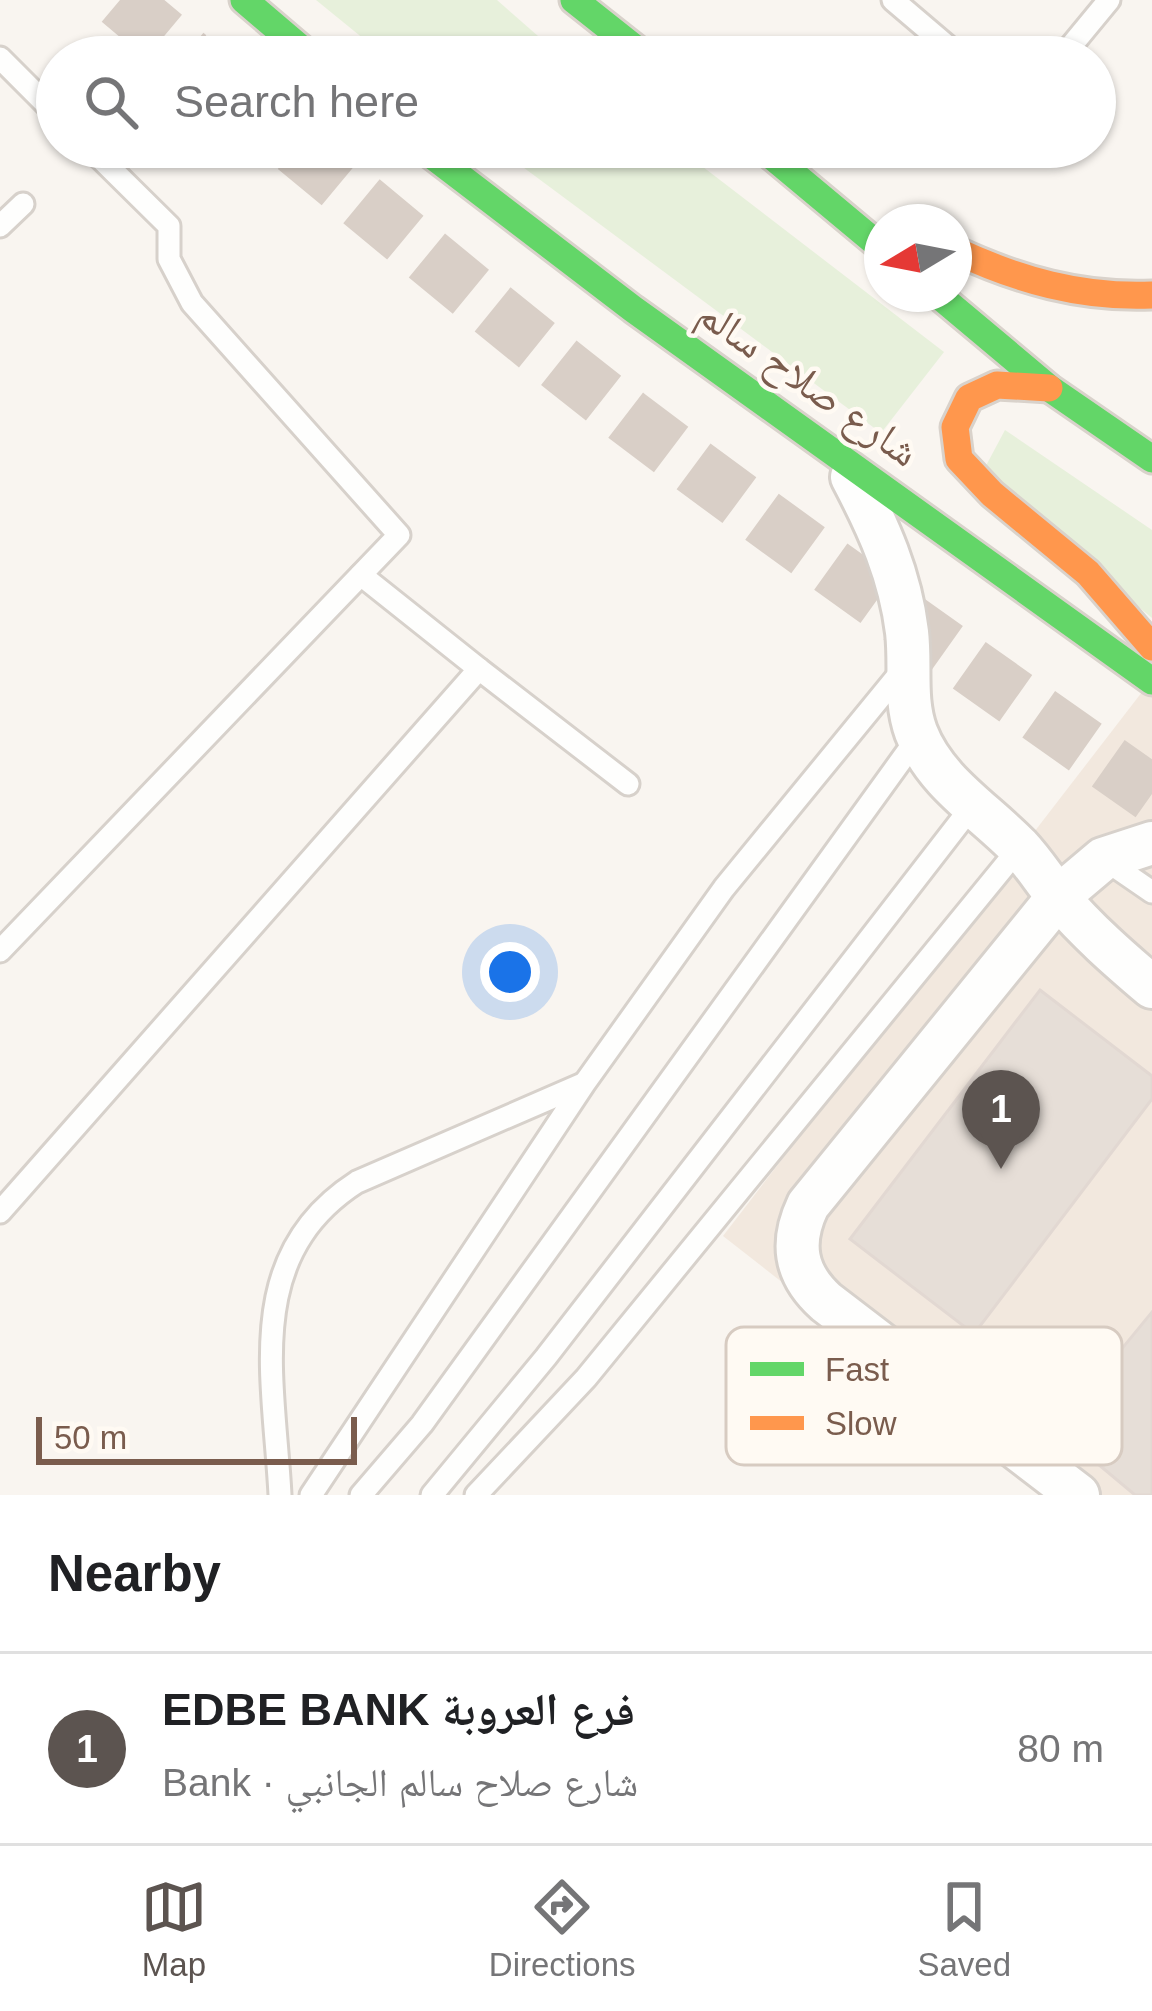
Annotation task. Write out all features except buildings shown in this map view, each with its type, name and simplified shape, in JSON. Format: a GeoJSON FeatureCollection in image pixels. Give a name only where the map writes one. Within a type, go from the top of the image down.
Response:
{"type":"FeatureCollection","features":[{"type":"Feature","properties":{"kind":"main road"},"geometry":{"type":"LineString","coordinates":[[244,0],[286,36]]}},
{"type":"Feature","properties":{"kind":"main road"},"geometry":{"type":"LineString","coordinates":[[574,0],[619,36]]}},
{"type":"Feature","properties":{"kind":"main road","name":"شارع صلاح سالم"},"geometry":{"type":"LineString","coordinates":[[448,168],[633,309],[1152,680]]}},
{"type":"Feature","properties":{"kind":"main road"},"geometry":{"type":"LineString","coordinates":[[787,168],[864,233]]}},
{"type":"Feature","properties":{"kind":"main road"},"geometry":{"type":"LineString","coordinates":[[796,168],[864,204]]}},
{"type":"Feature","properties":{"kind":"main road"},"geometry":{"type":"LineString","coordinates":[[972,260],[1052,287],[1100,296],[1152,295]]}},
{"type":"Feature","properties":{"kind":"main road"},"geometry":{"type":"LineString","coordinates":[[958,312],[1049,388],[1152,459]]}},
{"type":"Feature","properties":{"kind":"main road"},"geometry":{"type":"LineString","coordinates":[[1049,388],[1000,385],[974,394],[964,404],[954,430],[959,458],[967,470],[1084,569],[1152,647]]}},
{"type":"Feature","properties":{"kind":"street"},"geometry":{"type":"LineString","coordinates":[[841,455],[890,555],[903,607],[908,700],[918,737],[941,775],[1019,848],[1058,897],[1152,987]]}},
{"type":"Feature","properties":{"kind":"street"},"geometry":{"type":"LineString","coordinates":[[859,1327],[810,1287],[800,1268],[796,1247],[808,1205],[1058,897],[1103,859],[1152,842]]}},
{"type":"Feature","properties":{"kind":"street"},"geometry":{"type":"LineString","coordinates":[[1039,1465],[1078,1495]]}},
{"type":"Feature","properties":{"kind":"lane"},"geometry":{"type":"LineString","coordinates":[[893,0],[935,36]]}},
{"type":"Feature","properties":{"kind":"lane"},"geometry":{"type":"LineString","coordinates":[[1079,36],[1109,0]]}},
{"type":"Feature","properties":{"kind":"lane"},"geometry":{"type":"LineString","coordinates":[[0,58],[36,94]]}},
{"type":"Feature","properties":{"kind":"lane"},"geometry":{"type":"LineString","coordinates":[[0,951],[399,535],[192,303],[169,259],[169,226],[110,168]]}},
{"type":"Feature","properties":{"kind":"lane"},"geometry":{"type":"LineString","coordinates":[[0,226],[23,204]]}},
{"type":"Feature","properties":{"kind":"lane"},"geometry":{"type":"LineString","coordinates":[[361,574],[628,784]]}},
{"type":"Feature","properties":{"kind":"lane"},"geometry":{"type":"LineString","coordinates":[[311,1495],[584,1084],[724,888],[909,662]]}},
{"type":"Feature","properties":{"kind":"lane"},"geometry":{"type":"LineString","coordinates":[[0,1212],[479,669]]}},
{"type":"Feature","properties":{"kind":"lane"},"geometry":{"type":"LineString","coordinates":[[361,1495],[450,1386],[918,737]]}},
{"type":"Feature","properties":{"kind":"lane"},"geometry":{"type":"LineString","coordinates":[[432,1495],[546,1357],[973,806]]}},
{"type":"Feature","properties":{"kind":"lane"},"geometry":{"type":"LineString","coordinates":[[476,1495],[586,1378],[1019,848]]}},
{"type":"Feature","properties":{"kind":"lane"},"geometry":{"type":"LineString","coordinates":[[1103,859],[1152,892]]}},
{"type":"Feature","properties":{"kind":"lane"},"geometry":{"type":"LineString","coordinates":[[280,1495],[272,1322],[279,1279],[296,1240],[333,1197],[357,1182],[584,1084]]}},
{"type":"Feature","properties":{"kind":"shaded area"},"geometry":{"type":"Polygon","coordinates":[[[1152,679],[1152,1495],[1054,1495],[1016,1465],[1122,1465],[1122,1327],[839,1327],[723,1236],[1152,679]]]}},
{"type":"Feature","properties":{"kind":"green space"},"geometry":{"type":"Polygon","coordinates":[[[316,0],[497,0],[538,36],[360,36],[316,0]]]}},
{"type":"Feature","properties":{"kind":"green space"},"geometry":{"type":"Polygon","coordinates":[[[524,168],[704,168],[864,291],[864,312],[892,312],[944,352],[881,433],[524,168]]]}},
{"type":"Feature","properties":{"kind":"green space"},"geometry":{"type":"Polygon","coordinates":[[[1005,430],[1152,530],[1152,618],[981,475],[1005,430]]]}},
{"type":"Feature","properties":{"kind":"tunnel"},"geometry":{"type":"LineString","coordinates":[[120,0],[163,36]]}},
{"type":"Feature","properties":{"kind":"tunnel"},"geometry":{"type":"LineString","coordinates":[[321,168],[628,417],[1152,794]]}},
{"type":"Feature","properties":{"kind":"traffic: fast"},"geometry":{"type":"LineString","coordinates":[[244,0],[286,36]]}},
{"type":"Feature","properties":{"kind":"traffic: fast"},"geometry":{"type":"LineString","coordinates":[[574,0],[619,36]]}},
{"type":"Feature","properties":{"kind":"traffic: fast"},"geometry":{"type":"LineString","coordinates":[[448,168],[633,309],[1152,681]]}},
{"type":"Feature","properties":{"kind":"traffic: fast"},"geometry":{"type":"LineString","coordinates":[[786,168],[864,233]]}},
{"type":"Feature","properties":{"kind":"traffic: fast"},"geometry":{"type":"LineString","coordinates":[[958,312],[1049,388],[1152,459]]}},
{"type":"Feature","properties":{"kind":"traffic: slow"},"geometry":{"type":"LineString","coordinates":[[972,258],[1050,285],[1152,295]]}},
{"type":"Feature","properties":{"kind":"traffic: slow"},"geometry":{"type":"LineString","coordinates":[[1049,388],[997,385],[969,398],[955,427],[959,459],[992,494],[1088,573],[1152,647]]}},
{"type":"Feature","properties":{"kind":"place","name":"EDBE BANK فرع العروبة"},"geometry":{"type":"Point","coordinates":[1001,1169]}}]}
